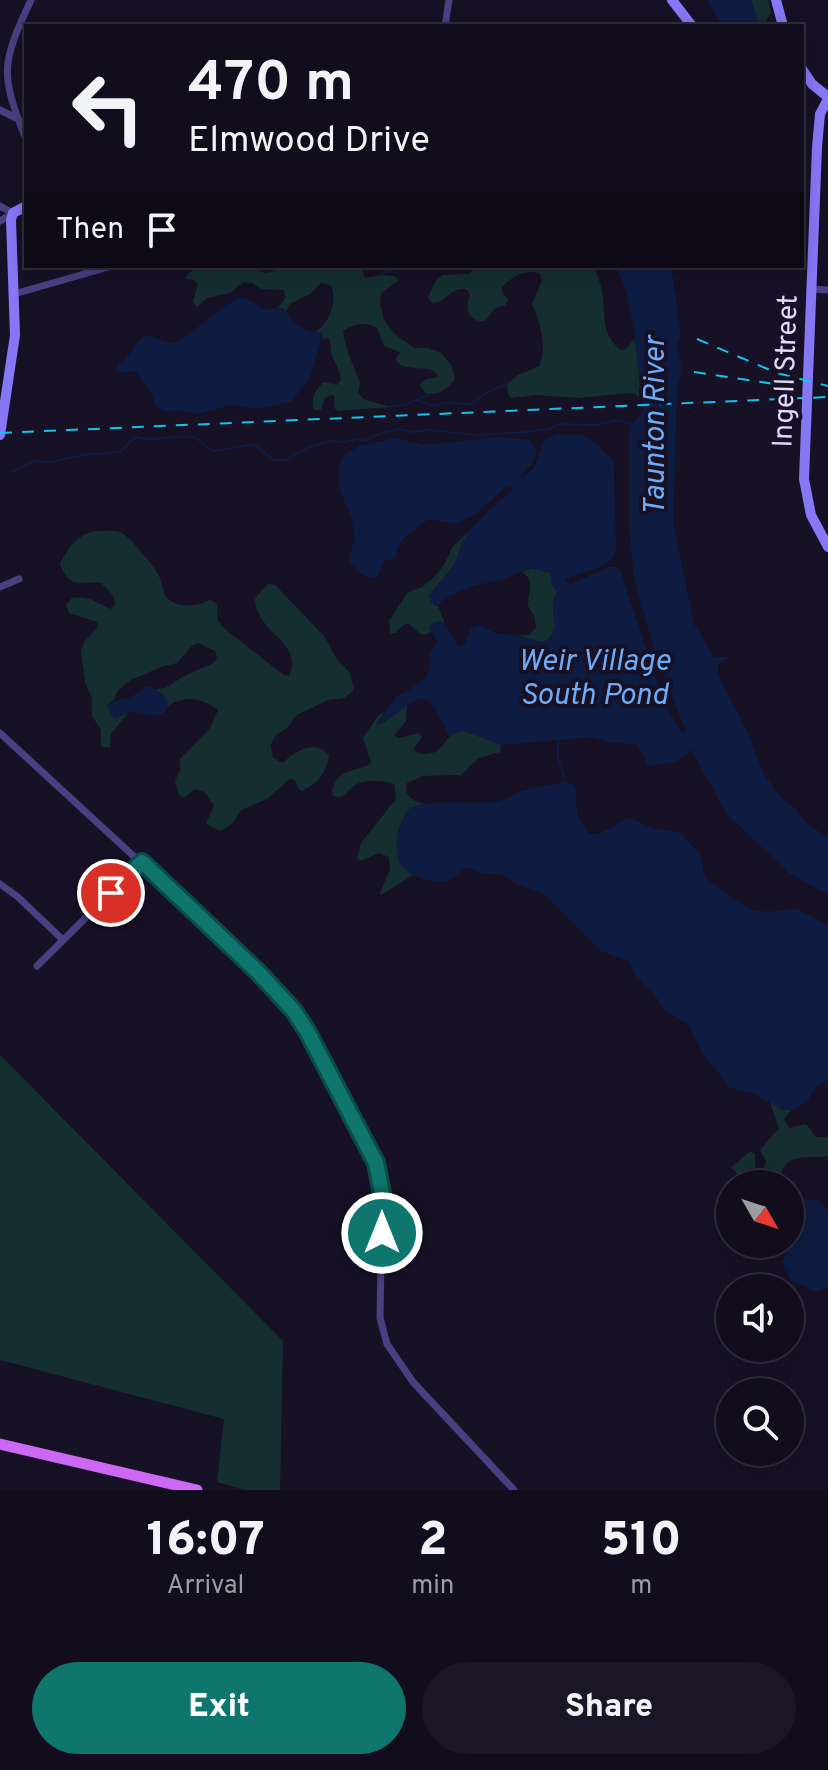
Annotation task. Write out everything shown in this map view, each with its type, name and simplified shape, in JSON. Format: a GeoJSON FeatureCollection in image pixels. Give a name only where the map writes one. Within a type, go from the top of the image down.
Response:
{"type":"FeatureCollection","features":[{"type":"Feature","properties":{"kind":"main road"},"geometry":{"type":"LineString","coordinates":[[0,1444],[197,1490]]}},
{"type":"Feature","properties":{"kind":"street"},"geometry":{"type":"LineString","coordinates":[[445,24],[449,0]]}},
{"type":"Feature","properties":{"kind":"street"},"geometry":{"type":"LineString","coordinates":[[776,0],[782,24]]}},
{"type":"Feature","properties":{"kind":"street"},"geometry":{"type":"LineString","coordinates":[[24,135],[8,91],[7,61],[28,1]]}},
{"type":"Feature","properties":{"kind":"street"},"geometry":{"type":"LineString","coordinates":[[677,4],[688,24]]}},
{"type":"Feature","properties":{"kind":"street"},"geometry":{"type":"LineString","coordinates":[[804,72],[828,98]]}},
{"type":"Feature","properties":{"kind":"street","name":"Ingell Street"},"geometry":{"type":"LineString","coordinates":[[828,98],[819,120],[804,487],[811,515],[828,547]]}},
{"type":"Feature","properties":{"kind":"street"},"geometry":{"type":"LineString","coordinates":[[0,110],[17,119]]}},
{"type":"Feature","properties":{"kind":"street"},"geometry":{"type":"LineString","coordinates":[[0,206],[13,213]]}},
{"type":"Feature","properties":{"kind":"street"},"geometry":{"type":"LineString","coordinates":[[0,221],[24,207]]}},
{"type":"Feature","properties":{"kind":"street"},"geometry":{"type":"LineString","coordinates":[[0,435],[15,335],[13,213]]}},
{"type":"Feature","properties":{"kind":"street"},"geometry":{"type":"LineString","coordinates":[[14,294],[105,268]]}},
{"type":"Feature","properties":{"kind":"street"},"geometry":{"type":"LineString","coordinates":[[811,289],[828,290]]}},
{"type":"Feature","properties":{"kind":"street"},"geometry":{"type":"LineString","coordinates":[[0,587],[19,579]]}},
{"type":"Feature","properties":{"kind":"street"},"geometry":{"type":"LineString","coordinates":[[0,733],[142,862],[259,973],[294,1011],[364,1136],[379,1173],[382,1204],[380,1318],[387,1344],[413,1382],[514,1490]]}},
{"type":"Feature","properties":{"kind":"street"},"geometry":{"type":"LineString","coordinates":[[37,966],[142,862]]}},
{"type":"Feature","properties":{"kind":"street"},"geometry":{"type":"LineString","coordinates":[[0,884],[62,939]]}},
{"type":"Feature","properties":{"kind":"green space"},"geometry":{"type":"Polygon","coordinates":[[[751,0],[768,0],[771,12],[766,22],[758,23],[751,0]]]}},
{"type":"Feature","properties":{"kind":"green space"},"geometry":{"type":"Polygon","coordinates":[[[195,268],[254,268],[265,273],[285,268],[362,268],[365,278],[395,276],[398,281],[381,293],[384,320],[395,334],[414,348],[428,348],[441,353],[452,366],[455,379],[442,391],[425,393],[420,385],[426,379],[438,377],[435,372],[400,365],[396,359],[400,352],[384,346],[377,328],[356,325],[343,331],[360,383],[358,392],[363,399],[390,407],[338,411],[334,408],[335,397],[332,394],[324,399],[321,410],[314,410],[313,399],[318,388],[324,382],[337,385],[341,379],[329,338],[323,339],[321,332],[316,332],[331,311],[334,298],[331,285],[321,283],[310,294],[290,304],[286,311],[278,307],[286,298],[284,290],[261,289],[243,282],[230,293],[207,298],[197,307],[193,302],[198,284],[186,279],[195,268]]]}},
{"type":"Feature","properties":{"kind":"green space"},"geometry":{"type":"Polygon","coordinates":[[[476,268],[595,268],[610,337],[621,350],[626,349],[634,339],[642,400],[629,393],[579,398],[536,395],[511,398],[507,384],[518,375],[539,366],[542,359],[542,335],[532,304],[542,280],[539,273],[534,272],[510,280],[502,287],[508,299],[506,305],[495,308],[485,321],[475,320],[469,314],[470,295],[467,290],[456,290],[440,301],[431,302],[428,297],[436,280],[443,275],[468,274],[476,268]]]}},
{"type":"Feature","properties":{"kind":"green space"},"geometry":{"type":"Polygon","coordinates":[[[470,530],[454,565],[432,597],[431,602],[438,606],[445,624],[440,621],[429,628],[431,632],[423,634],[405,624],[395,633],[390,633],[389,621],[407,593],[433,578],[443,567],[452,548],[470,530]]]}},
{"type":"Feature","properties":{"kind":"green space"},"geometry":{"type":"Polygon","coordinates":[[[96,531],[125,535],[157,572],[168,599],[189,606],[210,600],[217,604],[218,621],[226,630],[284,675],[289,676],[292,664],[290,654],[257,610],[255,598],[268,584],[275,585],[325,637],[336,658],[349,672],[354,687],[352,692],[344,698],[328,700],[297,715],[287,728],[275,736],[271,745],[273,758],[283,763],[305,748],[323,750],[329,755],[324,772],[317,781],[301,791],[291,778],[267,799],[241,810],[233,823],[221,831],[206,823],[214,806],[205,792],[195,789],[184,798],[179,795],[175,781],[180,759],[210,728],[218,710],[192,699],[166,707],[168,703],[156,689],[165,688],[214,663],[217,657],[215,651],[198,643],[177,663],[129,681],[118,690],[110,702],[118,717],[128,713],[111,734],[110,748],[101,746],[101,730],[92,716],[92,698],[85,683],[81,651],[84,642],[98,627],[97,622],[69,613],[66,605],[72,598],[83,598],[111,609],[115,605],[113,595],[101,583],[72,581],[60,564],[74,542],[96,531]]]}},
{"type":"Feature","properties":{"kind":"green space"},"geometry":{"type":"Polygon","coordinates":[[[531,568],[551,573],[557,592],[553,607],[554,631],[543,643],[517,635],[529,635],[536,628],[528,606],[529,579],[522,572],[531,568]]]}},
{"type":"Feature","properties":{"kind":"green space"},"geometry":{"type":"Polygon","coordinates":[[[407,705],[406,721],[394,735],[399,738],[418,733],[422,737],[413,749],[419,753],[438,751],[449,737],[462,730],[501,745],[500,752],[479,758],[461,775],[422,776],[407,783],[411,798],[427,804],[420,805],[399,827],[400,860],[413,875],[381,895],[390,869],[389,857],[379,853],[360,861],[357,858],[361,843],[396,799],[394,784],[364,782],[355,785],[341,797],[333,796],[332,791],[342,775],[371,762],[363,738],[378,716],[384,712],[376,725],[407,705]]]}},
{"type":"Feature","properties":{"kind":"green space"},"geometry":{"type":"Polygon","coordinates":[[[0,1055],[283,1341],[280,1490],[244,1490],[217,1482],[224,1419],[0,1360],[0,1055]]]}},
{"type":"Feature","properties":{"kind":"green space"},"geometry":{"type":"Polygon","coordinates":[[[770,1102],[783,1110],[791,1110],[784,1119],[789,1128],[806,1124],[816,1137],[828,1137],[828,1156],[796,1158],[782,1170],[764,1170],[766,1161],[760,1150],[779,1128],[770,1102]]]}},
{"type":"Feature","properties":{"kind":"green space"},"geometry":{"type":"Polygon","coordinates":[[[751,1151],[755,1154],[756,1170],[734,1170],[731,1167],[751,1151]]]}},
{"type":"Feature","properties":{"kind":"water"},"geometry":{"type":"Polygon","coordinates":[[[707,0],[751,0],[759,24],[721,24],[707,0]]]}},
{"type":"Feature","properties":{"kind":"water","name":"Weir Village South Pond"},"geometry":{"type":"Polygon","coordinates":[[[617,268],[671,268],[681,335],[677,344],[682,369],[677,390],[673,522],[694,624],[714,657],[728,657],[718,665],[718,675],[748,733],[763,773],[804,821],[828,838],[828,895],[789,873],[727,814],[691,750],[677,761],[650,766],[635,744],[612,743],[592,737],[501,745],[462,730],[449,737],[440,716],[424,699],[417,700],[375,726],[396,697],[426,677],[430,654],[437,641],[429,628],[431,623],[440,621],[447,627],[459,647],[465,645],[471,628],[480,625],[497,634],[543,643],[554,631],[553,607],[557,592],[552,585],[551,573],[529,568],[446,597],[436,607],[431,602],[429,595],[454,565],[470,530],[512,491],[509,486],[477,513],[455,524],[430,519],[424,522],[401,541],[395,557],[384,562],[377,577],[360,573],[349,559],[354,533],[338,478],[343,456],[359,446],[397,438],[423,445],[500,437],[530,440],[536,449],[535,458],[522,478],[534,468],[544,441],[556,434],[581,435],[597,444],[614,464],[616,551],[608,562],[565,581],[571,584],[609,567],[619,567],[664,703],[682,733],[686,731],[658,662],[634,579],[629,526],[629,435],[643,410],[635,337],[617,268]]]}},
{"type":"Feature","properties":{"kind":"water"},"geometry":{"type":"Polygon","coordinates":[[[237,298],[247,299],[264,309],[283,308],[300,326],[323,333],[310,377],[292,401],[258,409],[231,405],[197,414],[180,410],[167,412],[155,405],[151,392],[135,371],[116,371],[117,365],[145,336],[176,343],[237,298]]]}},
{"type":"Feature","properties":{"kind":"water"},"geometry":{"type":"Polygon","coordinates":[[[147,686],[167,699],[164,712],[156,715],[130,712],[114,719],[107,706],[110,702],[131,697],[147,686]]]}},
{"type":"Feature","properties":{"kind":"water"},"geometry":{"type":"Polygon","coordinates":[[[565,781],[575,786],[577,814],[588,834],[599,834],[629,818],[653,828],[680,833],[701,855],[708,880],[739,903],[766,912],[796,908],[828,926],[828,1081],[817,1086],[806,1103],[784,1110],[754,1094],[730,1088],[702,1052],[688,1024],[665,1010],[635,976],[630,962],[601,951],[543,893],[519,885],[501,874],[484,874],[467,867],[451,879],[438,882],[417,876],[400,865],[398,835],[402,820],[410,808],[440,803],[497,802],[522,791],[565,781]]]}},
{"type":"Feature","properties":{"kind":"water"},"geometry":{"type":"Polygon","coordinates":[[[804,1199],[818,1200],[828,1212],[828,1287],[817,1292],[804,1286],[804,1274],[788,1274],[783,1267],[784,1258],[804,1258],[804,1199]]]}},
{"type":"Feature","properties":{"kind":"waterway"},"geometry":{"type":"LineString","coordinates":[[380,275],[393,268]]}},
{"type":"Feature","properties":{"kind":"waterway"},"geometry":{"type":"LineString","coordinates":[[417,400],[432,406],[471,404],[507,384]]}},
{"type":"Feature","properties":{"kind":"waterway"},"geometry":{"type":"LineString","coordinates":[[390,407],[428,395]]}},
{"type":"Feature","properties":{"kind":"waterway","name":"Taunton River"},"geometry":{"type":"LineString","coordinates":[[12,472],[35,461],[51,462],[120,452],[135,437],[193,437],[214,451],[253,444],[274,460],[286,460],[310,447],[330,441],[364,441],[398,429],[473,435],[527,432],[560,424],[596,425],[619,420],[634,425]]}},
{"type":"Feature","properties":{"kind":"waterway"},"geometry":{"type":"LineString","coordinates":[[558,741],[558,756],[565,781]]}},
{"type":"Feature","properties":{"kind":"railway"},"geometry":{"type":"LineString","coordinates":[[697,339],[777,373],[828,386]]}},
{"type":"Feature","properties":{"kind":"railway"},"geometry":{"type":"LineString","coordinates":[[694,372],[788,386]]}},
{"type":"Feature","properties":{"kind":"railway"},"geometry":{"type":"LineString","coordinates":[[0,433],[828,397]]}},
{"type":"Feature","properties":{"kind":"route"},"geometry":{"type":"LineString","coordinates":[[111,893],[142,862],[259,973],[294,1011],[373,1153],[382,1193],[382,1233]]}}]}
